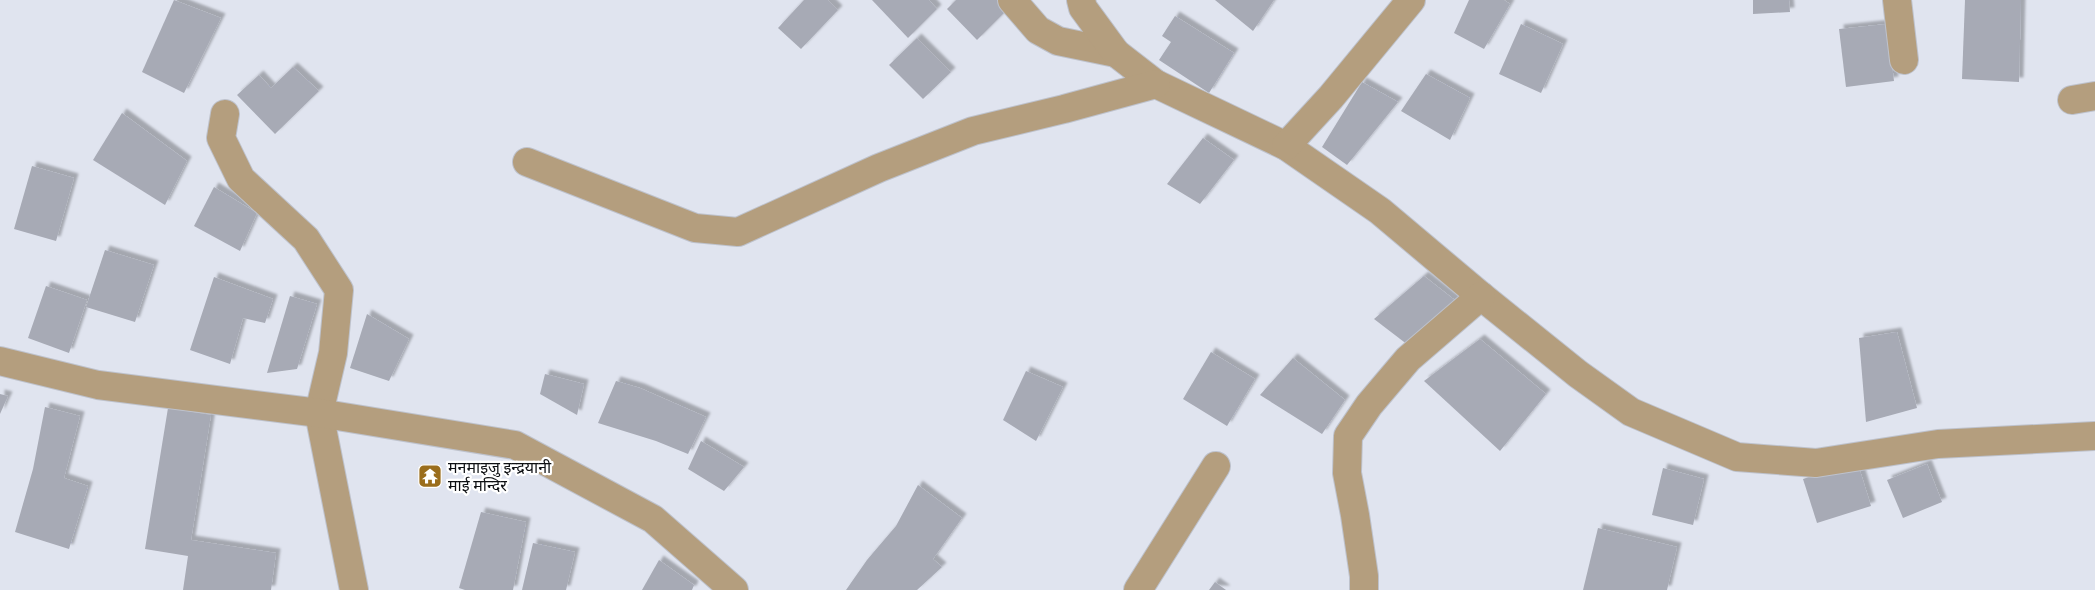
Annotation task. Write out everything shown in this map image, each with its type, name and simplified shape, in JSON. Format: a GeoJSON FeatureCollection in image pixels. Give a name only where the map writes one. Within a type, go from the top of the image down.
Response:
{"type":"FeatureCollection","features":[{"type":"Feature","properties":{"kind":"street"},"geometry":{"type":"LineString","coordinates":[[1012,0],[1038,30],[1058,41],[1116,53]]}},
{"type":"Feature","properties":{"kind":"street"},"geometry":{"type":"LineString","coordinates":[[1081,0],[1083,8],[1116,53],[1156,84],[1286,146],[1380,211],[1480,296],[1578,374],[1631,412],[1737,458],[1816,463],[1938,444],[2095,436]]}},
{"type":"Feature","properties":{"kind":"street"},"geometry":{"type":"LineString","coordinates":[[1286,146],[1331,97],[1411,0]]}},
{"type":"Feature","properties":{"kind":"street"},"geometry":{"type":"LineString","coordinates":[[1897,0],[1904,60]]}},
{"type":"Feature","properties":{"kind":"street"},"geometry":{"type":"LineString","coordinates":[[527,162],[695,228],[738,232],[879,168],[974,131],[1064,110],[1156,84]]}},
{"type":"Feature","properties":{"kind":"street"},"geometry":{"type":"LineString","coordinates":[[225,114],[221,138],[241,179],[306,238],[339,290],[333,353],[318,413],[354,590]]}},
{"type":"Feature","properties":{"kind":"street"},"geometry":{"type":"LineString","coordinates":[[1364,590],[1364,576],[1355,515],[1346,473],[1348,436],[1369,405],[1408,360],[1480,296]]}},
{"type":"Feature","properties":{"kind":"street"},"geometry":{"type":"LineString","coordinates":[[0,361],[98,385],[318,413],[515,445],[653,519],[734,590]]}},
{"type":"Feature","properties":{"kind":"street"},"geometry":{"type":"LineString","coordinates":[[1138,590],[1216,466]]}},
{"type":"Feature","properties":{"kind":"building"},"geometry":{"type":"Polygon","coordinates":[[[174,0],[221,18],[184,93],[142,72],[174,0]]]}},
{"type":"Feature","properties":{"kind":"building"},"geometry":{"type":"Polygon","coordinates":[[[804,0],[828,0],[838,10],[801,49],[778,28],[804,0]]]}},
{"type":"Feature","properties":{"kind":"building"},"geometry":{"type":"Polygon","coordinates":[[[872,0],[929,0],[937,9],[908,38],[872,0]]]}},
{"type":"Feature","properties":{"kind":"building"},"geometry":{"type":"Polygon","coordinates":[[[956,0],[1001,0],[1009,8],[977,40],[947,9],[956,0]]]}},
{"type":"Feature","properties":{"kind":"building"},"geometry":{"type":"Polygon","coordinates":[[[1215,0],[1274,0],[1253,31],[1215,0]]]}},
{"type":"Feature","properties":{"kind":"building"},"geometry":{"type":"Polygon","coordinates":[[[1469,0],[1504,0],[1510,4],[1484,49],[1454,33],[1469,0]]]}},
{"type":"Feature","properties":{"kind":"building"},"geometry":{"type":"Polygon","coordinates":[[[1753,0],[1789,0],[1790,12],[1753,14],[1753,0]]]}},
{"type":"Feature","properties":{"kind":"building"},"geometry":{"type":"Polygon","coordinates":[[[1965,0],[2021,0],[2019,82],[1962,79],[1965,0]]]}},
{"type":"Feature","properties":{"kind":"building"},"geometry":{"type":"Polygon","coordinates":[[[1175,16],[1234,53],[1209,93],[1159,60],[1171,42],[1162,36],[1175,16]]]}},
{"type":"Feature","properties":{"kind":"building"},"geometry":{"type":"Polygon","coordinates":[[[1521,24],[1563,44],[1541,93],[1499,74],[1521,24]]]}},
{"type":"Feature","properties":{"kind":"building"},"geometry":{"type":"Polygon","coordinates":[[[1887,24],[1894,81],[1846,87],[1839,29],[1887,24]]]}},
{"type":"Feature","properties":{"kind":"building"},"geometry":{"type":"Polygon","coordinates":[[[917,38],[951,72],[923,99],[889,65],[917,38]]]}},
{"type":"Feature","properties":{"kind":"building"},"geometry":{"type":"Polygon","coordinates":[[[293,67],[319,91],[275,134],[237,95],[259,75],[271,88],[293,67]]]}},
{"type":"Feature","properties":{"kind":"building"},"geometry":{"type":"Polygon","coordinates":[[[1426,74],[1470,98],[1450,140],[1401,111],[1426,74]]]}},
{"type":"Feature","properties":{"kind":"building"},"geometry":{"type":"Polygon","coordinates":[[[1362,82],[1398,102],[1347,165],[1322,147],[1362,82]]]}},
{"type":"Feature","properties":{"kind":"building"},"geometry":{"type":"Polygon","coordinates":[[[122,113],[187,161],[165,205],[93,160],[122,113]]]}},
{"type":"Feature","properties":{"kind":"building"},"geometry":{"type":"Polygon","coordinates":[[[1203,138],[1234,160],[1200,204],[1167,184],[1203,138]]]}},
{"type":"Feature","properties":{"kind":"building"},"geometry":{"type":"Polygon","coordinates":[[[32,166],[74,178],[56,241],[14,229],[32,166]]]}},
{"type":"Feature","properties":{"kind":"building"},"geometry":{"type":"Polygon","coordinates":[[[214,187],[257,213],[240,251],[194,226],[214,187]]]}},
{"type":"Feature","properties":{"kind":"building"},"geometry":{"type":"Polygon","coordinates":[[[105,250],[154,265],[135,322],[86,307],[105,250]]]}},
{"type":"Feature","properties":{"kind":"building"},"geometry":{"type":"Polygon","coordinates":[[[1424,276],[1461,305],[1408,345],[1374,319],[1424,276]]]}},
{"type":"Feature","properties":{"kind":"building"},"geometry":{"type":"Polygon","coordinates":[[[214,277],[273,299],[265,323],[243,318],[230,364],[190,350],[214,277]]]}},
{"type":"Feature","properties":{"kind":"building"},"geometry":{"type":"Polygon","coordinates":[[[46,286],[87,300],[69,353],[28,338],[46,286]]]}},
{"type":"Feature","properties":{"kind":"building"},"geometry":{"type":"Polygon","coordinates":[[[290,296],[317,304],[297,369],[267,373],[290,296]]]}},
{"type":"Feature","properties":{"kind":"building"},"geometry":{"type":"Polygon","coordinates":[[[367,314],[409,339],[389,381],[350,368],[367,314]]]}},
{"type":"Feature","properties":{"kind":"building"},"geometry":{"type":"Polygon","coordinates":[[[1897,332],[1917,408],[1866,422],[1859,338],[1897,332]]]}},
{"type":"Feature","properties":{"kind":"building"},"geometry":{"type":"Polygon","coordinates":[[[1480,339],[1546,394],[1500,451],[1424,381],[1480,339]]]}},
{"type":"Feature","properties":{"kind":"building"},"geometry":{"type":"Polygon","coordinates":[[[1211,352],[1255,379],[1227,426],[1183,399],[1211,352]]]}},
{"type":"Feature","properties":{"kind":"building"},"geometry":{"type":"Polygon","coordinates":[[[1293,358],[1345,400],[1322,434],[1260,395],[1293,358]]]}},
{"type":"Feature","properties":{"kind":"building"},"geometry":{"type":"Polygon","coordinates":[[[1026,371],[1063,387],[1036,441],[1003,420],[1026,371]]]}},
{"type":"Feature","properties":{"kind":"building"},"geometry":{"type":"Polygon","coordinates":[[[545,374],[584,384],[577,415],[540,394],[545,374]]]}},
{"type":"Feature","properties":{"kind":"building"},"geometry":{"type":"Polygon","coordinates":[[[616,381],[640,388],[706,417],[688,454],[656,441],[598,423],[616,381]]]}},
{"type":"Feature","properties":{"kind":"building"},"geometry":{"type":"Polygon","coordinates":[[[0,394],[8,396],[0,414],[0,394]]]}},
{"type":"Feature","properties":{"kind":"building"},"geometry":{"type":"Polygon","coordinates":[[[45,407],[80,416],[64,478],[88,486],[69,549],[15,532],[33,469],[45,407]]]}},
{"type":"Feature","properties":{"kind":"building"},"geometry":{"type":"Polygon","coordinates":[[[168,408],[211,415],[191,540],[276,553],[271,590],[183,590],[188,556],[145,549],[168,408]]]}},
{"type":"Feature","properties":{"kind":"building"},"geometry":{"type":"Polygon","coordinates":[[[701,441],[744,467],[724,491],[688,469],[701,441]]]}},
{"type":"Feature","properties":{"kind":"building"},"geometry":{"type":"Polygon","coordinates":[[[1857,461],[1871,506],[1817,523],[1803,479],[1857,461]]]}},
{"type":"Feature","properties":{"kind":"building"},"geometry":{"type":"Polygon","coordinates":[[[1927,464],[1942,502],[1903,518],[1887,480],[1927,464]]]}},
{"type":"Feature","properties":{"kind":"building"},"geometry":{"type":"Polygon","coordinates":[[[1663,468],[1704,479],[1693,525],[1652,515],[1663,468]]]}},
{"type":"Feature","properties":{"kind":"building"},"geometry":{"type":"Polygon","coordinates":[[[918,485],[962,518],[933,559],[942,567],[917,590],[846,590],[867,560],[896,526],[918,485]]]}},
{"type":"Feature","properties":{"kind":"building"},"geometry":{"type":"Polygon","coordinates":[[[481,512],[526,522],[513,590],[465,590],[459,588],[481,512]]]}},
{"type":"Feature","properties":{"kind":"building"},"geometry":{"type":"Polygon","coordinates":[[[1598,528],[1677,547],[1667,590],[1583,590],[1598,528]]]}},
{"type":"Feature","properties":{"kind":"building"},"geometry":{"type":"Polygon","coordinates":[[[533,543],[575,552],[566,590],[522,590],[533,543]]]}},
{"type":"Feature","properties":{"kind":"building"},"geometry":{"type":"Polygon","coordinates":[[[659,560],[694,585],[692,590],[642,590],[659,560]]]}},
{"type":"Feature","properties":{"kind":"building"},"geometry":{"type":"Polygon","coordinates":[[[1215,582],[1226,590],[1209,590],[1215,582]]]}},
{"type":"Feature","properties":{"kind":"place","name":"मनमाइजु इन्द्रयानी माई मन्दिर"},"geometry":{"type":"Point","coordinates":[430,476]}}]}
